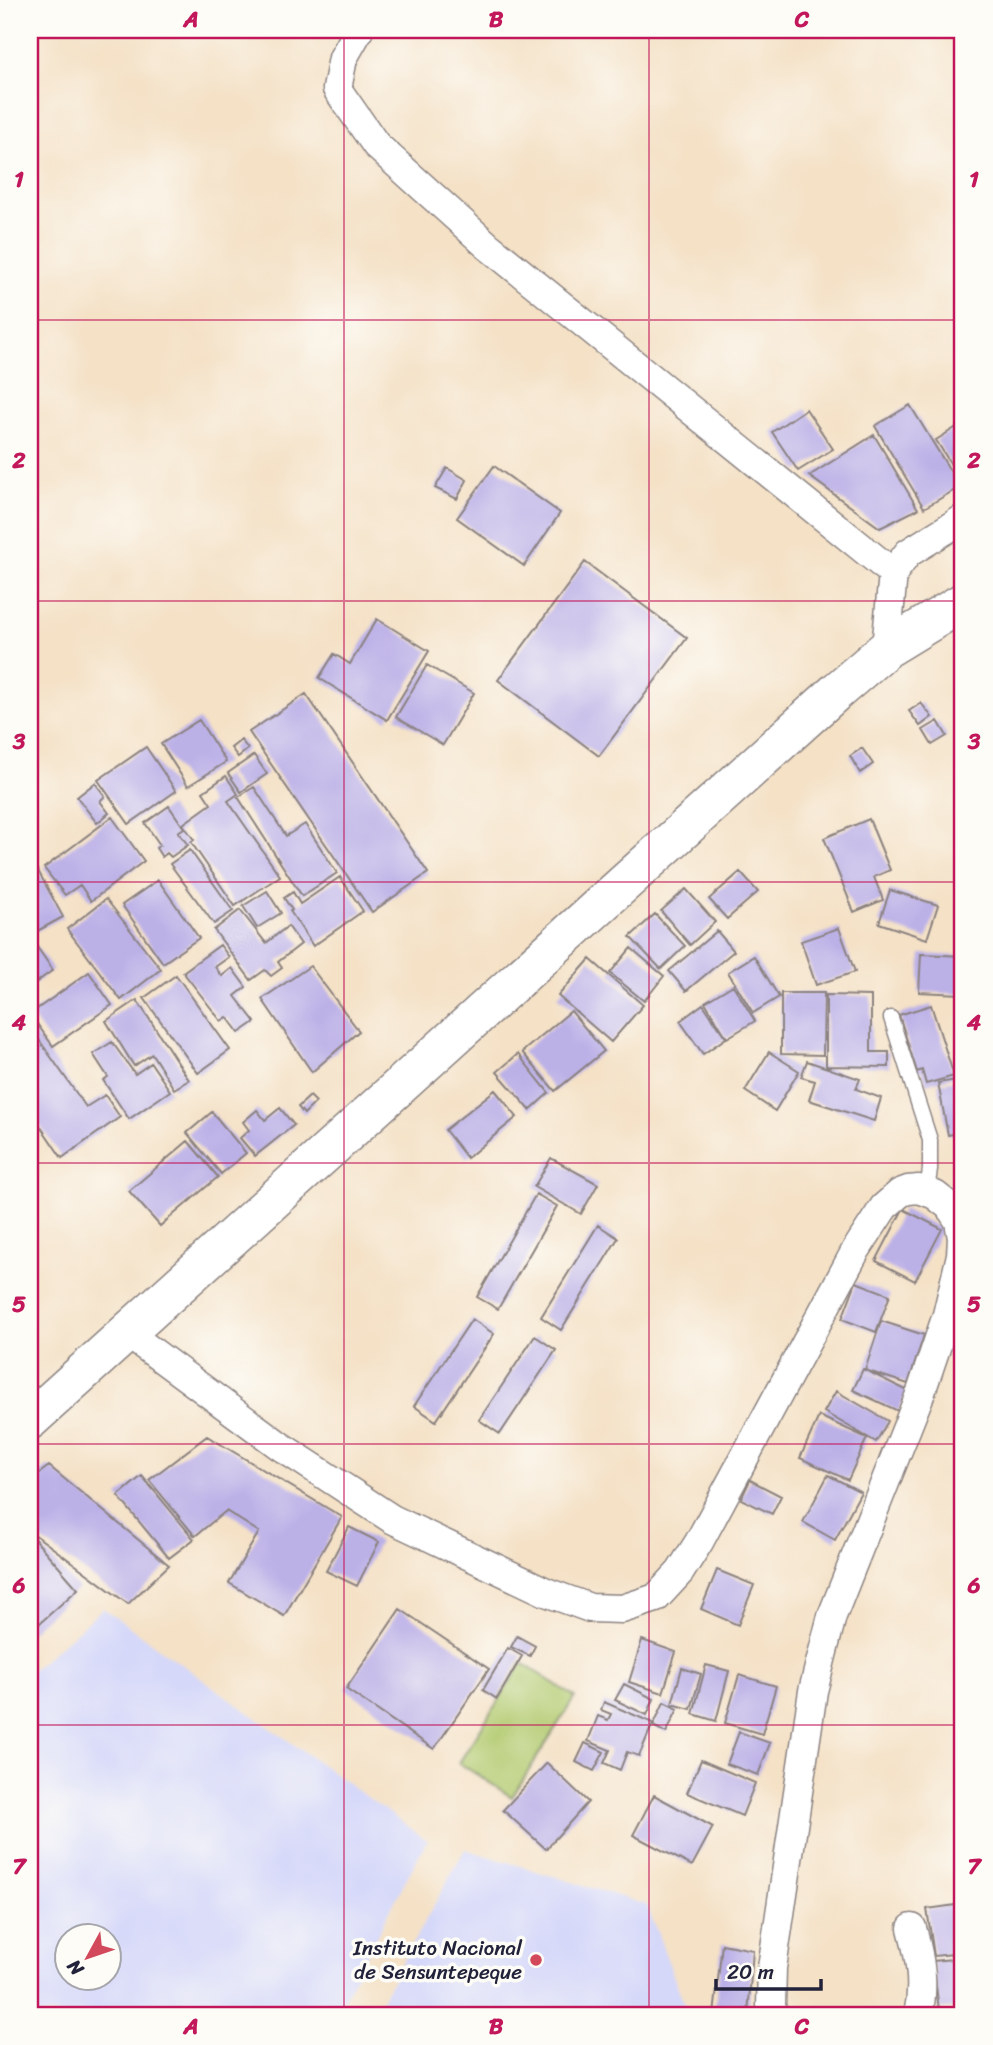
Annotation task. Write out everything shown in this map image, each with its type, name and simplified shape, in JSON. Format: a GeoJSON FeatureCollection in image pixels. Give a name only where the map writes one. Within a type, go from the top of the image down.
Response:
{"type":"FeatureCollection","features":[{"type":"Feature","properties":{"kind":"main road"},"geometry":{"type":"LineString","coordinates":[[30,1420],[886,649],[963,602]]}},
{"type":"Feature","properties":{"kind":"street"},"geometry":{"type":"LineString","coordinates":[[359,30],[343,58],[337,89],[376,145],[488,246],[893,573]]}},
{"type":"Feature","properties":{"kind":"street"},"geometry":{"type":"LineString","coordinates":[[886,649],[893,573],[908,553],[963,519]]}},
{"type":"Feature","properties":{"kind":"street"},"geometry":{"type":"LineString","coordinates":[[127,1333],[281,1446],[392,1519],[557,1596],[590,1608],[622,1609],[656,1598],[680,1572],[706,1530],[856,1250],[884,1207],[908,1189],[919,1189],[936,1195],[949,1206],[959,1221],[962,1238],[961,1255],[947,1315],[921,1392],[837,1604],[813,1691],[772,1968],[773,2015]]}},
{"type":"Feature","properties":{"kind":"street"},"geometry":{"type":"LineString","coordinates":[[912,1928],[921,1961],[923,1996],[918,2015]]}},
{"type":"Feature","properties":{"kind":"lane"},"geometry":{"type":"LineString","coordinates":[[891,1018],[930,1140],[927,1192]]}},
{"type":"Feature","properties":{"kind":"shaded area"},"geometry":{"type":"Polygon","coordinates":[[[103,1608],[427,1840],[335,2015],[30,2015],[30,1672],[103,1608]]]}},
{"type":"Feature","properties":{"kind":"shaded area","name":"Instituto Nacional de Sensuntepeque"},"geometry":{"type":"Polygon","coordinates":[[[465,1849],[647,1905],[688,2015],[373,2015],[465,1849]]]}},
{"type":"Feature","properties":{"kind":"green space"},"geometry":{"type":"Polygon","coordinates":[[[522,1663],[575,1697],[512,1797],[459,1763],[522,1663]]]}},
{"type":"Feature","properties":{"kind":"building"},"geometry":{"type":"Polygon","coordinates":[[[910,405],[960,487],[924,508],[875,426],[910,405]]]}},
{"type":"Feature","properties":{"kind":"building"},"geometry":{"type":"Polygon","coordinates":[[[806,409],[833,449],[798,471],[772,432],[806,409]]]}},
{"type":"Feature","properties":{"kind":"building"},"geometry":{"type":"Polygon","coordinates":[[[963,423],[963,484],[936,440],[963,423]]]}},
{"type":"Feature","properties":{"kind":"building"},"geometry":{"type":"Polygon","coordinates":[[[874,435],[918,509],[880,528],[809,476],[874,435]]]}},
{"type":"Feature","properties":{"kind":"building"},"geometry":{"type":"Polygon","coordinates":[[[494,466],[560,513],[524,566],[457,518],[494,466]]]}},
{"type":"Feature","properties":{"kind":"building"},"geometry":{"type":"Polygon","coordinates":[[[447,468],[467,480],[457,499],[435,488],[447,468]]]}},
{"type":"Feature","properties":{"kind":"building"},"geometry":{"type":"Polygon","coordinates":[[[585,562],[687,638],[599,756],[498,680],[585,562]]]}},
{"type":"Feature","properties":{"kind":"building"},"geometry":{"type":"Polygon","coordinates":[[[377,619],[429,651],[387,720],[319,678],[334,654],[350,664],[377,619]]]}},
{"type":"Feature","properties":{"kind":"building"},"geometry":{"type":"Polygon","coordinates":[[[427,665],[474,693],[443,745],[396,717],[427,665]]]}},
{"type":"Feature","properties":{"kind":"building"},"geometry":{"type":"Polygon","coordinates":[[[306,694],[428,873],[372,912],[249,732],[306,694]]]}},
{"type":"Feature","properties":{"kind":"building"},"geometry":{"type":"Polygon","coordinates":[[[921,703],[932,717],[920,726],[909,711],[921,703]]]}},
{"type":"Feature","properties":{"kind":"building"},"geometry":{"type":"Polygon","coordinates":[[[199,720],[226,762],[188,786],[161,744],[199,720]]]}},
{"type":"Feature","properties":{"kind":"building"},"geometry":{"type":"Polygon","coordinates":[[[938,721],[947,736],[932,745],[923,730],[938,721]]]}},
{"type":"Feature","properties":{"kind":"building"},"geometry":{"type":"Polygon","coordinates":[[[241,740],[248,749],[238,757],[231,748],[241,740]]]}},
{"type":"Feature","properties":{"kind":"building"},"geometry":{"type":"Polygon","coordinates":[[[146,747],[176,791],[129,824],[98,780],[146,747]]]}},
{"type":"Feature","properties":{"kind":"building"},"geometry":{"type":"Polygon","coordinates":[[[862,748],[873,764],[860,773],[850,756],[862,748]]]}},
{"type":"Feature","properties":{"kind":"building"},"geometry":{"type":"Polygon","coordinates":[[[254,755],[267,774],[241,792],[228,773],[254,755]]]}},
{"type":"Feature","properties":{"kind":"building"},"geometry":{"type":"Polygon","coordinates":[[[226,776],[238,794],[228,801],[280,876],[235,906],[191,842],[194,840],[183,824],[211,804],[203,792],[226,776]]]}},
{"type":"Feature","properties":{"kind":"building"},"geometry":{"type":"Polygon","coordinates":[[[95,783],[105,796],[100,801],[109,813],[97,823],[77,797],[95,783]]]}},
{"type":"Feature","properties":{"kind":"building"},"geometry":{"type":"Polygon","coordinates":[[[254,787],[286,836],[305,824],[337,873],[302,896],[238,797],[254,787]]]}},
{"type":"Feature","properties":{"kind":"building"},"geometry":{"type":"Polygon","coordinates":[[[169,806],[184,828],[178,832],[188,845],[171,857],[167,853],[162,857],[156,848],[160,845],[145,823],[169,806]]]}},
{"type":"Feature","properties":{"kind":"building"},"geometry":{"type":"Polygon","coordinates":[[[112,817],[144,861],[91,901],[80,885],[65,895],[44,868],[112,817]]]}},
{"type":"Feature","properties":{"kind":"building"},"geometry":{"type":"Polygon","coordinates":[[[869,819],[890,870],[874,877],[883,900],[854,912],[824,838],[869,819]]]}},
{"type":"Feature","properties":{"kind":"building"},"geometry":{"type":"Polygon","coordinates":[[[190,850],[233,911],[214,924],[170,864],[190,850]]]}},
{"type":"Feature","properties":{"kind":"building"},"geometry":{"type":"Polygon","coordinates":[[[36,867],[63,917],[30,935],[30,870],[36,867]]]}},
{"type":"Feature","properties":{"kind":"building"},"geometry":{"type":"Polygon","coordinates":[[[740,872],[758,892],[727,919],[709,899],[740,872]]]}},
{"type":"Feature","properties":{"kind":"building"},"geometry":{"type":"Polygon","coordinates":[[[340,877],[363,911],[313,946],[284,898],[293,892],[300,904],[340,877]]]}},
{"type":"Feature","properties":{"kind":"building"},"geometry":{"type":"Polygon","coordinates":[[[158,880],[199,938],[163,963],[122,905],[158,880]]]}},
{"type":"Feature","properties":{"kind":"building"},"geometry":{"type":"Polygon","coordinates":[[[686,889],[715,922],[690,945],[661,911],[686,889]]]}},
{"type":"Feature","properties":{"kind":"building"},"geometry":{"type":"Polygon","coordinates":[[[890,890],[938,905],[927,939],[879,923],[890,890]]]}},
{"type":"Feature","properties":{"kind":"building"},"geometry":{"type":"Polygon","coordinates":[[[267,891],[281,913],[257,928],[243,906],[267,891]]]}},
{"type":"Feature","properties":{"kind":"building"},"geometry":{"type":"Polygon","coordinates":[[[106,899],[161,969],[121,1000],[67,929],[106,899]]]}},
{"type":"Feature","properties":{"kind":"building"},"geometry":{"type":"Polygon","coordinates":[[[240,910],[266,943],[288,926],[301,944],[278,962],[282,968],[271,976],[265,970],[251,980],[214,930],[240,910]]]}},
{"type":"Feature","properties":{"kind":"building"},"geometry":{"type":"Polygon","coordinates":[[[655,914],[685,946],[661,969],[630,937],[655,914]]]}},
{"type":"Feature","properties":{"kind":"building"},"geometry":{"type":"Polygon","coordinates":[[[839,928],[855,972],[816,985],[801,941],[839,928]]]}},
{"type":"Feature","properties":{"kind":"building"},"geometry":{"type":"Polygon","coordinates":[[[717,931],[734,951],[686,991],[669,971],[717,931]]]}},
{"type":"Feature","properties":{"kind":"building"},"geometry":{"type":"Polygon","coordinates":[[[30,937],[53,970],[34,984],[30,978],[30,937]]]}},
{"type":"Feature","properties":{"kind":"building"},"geometry":{"type":"Polygon","coordinates":[[[220,945],[229,957],[215,967],[222,976],[232,968],[246,987],[235,996],[255,1022],[239,1033],[227,1017],[221,1021],[183,972],[220,945]]]}},
{"type":"Feature","properties":{"kind":"building"},"geometry":{"type":"Polygon","coordinates":[[[631,948],[664,976],[644,1001],[610,973],[631,948]]]}},
{"type":"Feature","properties":{"kind":"building"},"geometry":{"type":"Polygon","coordinates":[[[921,954],[963,956],[961,994],[919,992],[921,954]]]}},
{"type":"Feature","properties":{"kind":"building"},"geometry":{"type":"Polygon","coordinates":[[[754,956],[779,997],[753,1013],[728,972],[754,956]]]}},
{"type":"Feature","properties":{"kind":"building"},"geometry":{"type":"Polygon","coordinates":[[[590,959],[643,1005],[611,1042],[558,996],[590,959]]]}},
{"type":"Feature","properties":{"kind":"building"},"geometry":{"type":"Polygon","coordinates":[[[310,966],[359,1031],[312,1072],[262,999],[310,966]]]}},
{"type":"Feature","properties":{"kind":"building"},"geometry":{"type":"Polygon","coordinates":[[[89,972],[112,1005],[53,1046],[30,1014],[89,972]]]}},
{"type":"Feature","properties":{"kind":"building"},"geometry":{"type":"Polygon","coordinates":[[[176,975],[230,1050],[198,1073],[144,998],[176,975]]]}},
{"type":"Feature","properties":{"kind":"building"},"geometry":{"type":"Polygon","coordinates":[[[733,985],[755,1021],[727,1038],[705,1002],[733,985]]]}},
{"type":"Feature","properties":{"kind":"building"},"geometry":{"type":"Polygon","coordinates":[[[781,993],[824,993],[823,1055],[781,1054],[781,993]]]}},
{"type":"Feature","properties":{"kind":"building"},"geometry":{"type":"Polygon","coordinates":[[[826,995],[871,996],[871,1052],[889,1052],[889,1067],[826,1066],[826,995]]]}},
{"type":"Feature","properties":{"kind":"building"},"geometry":{"type":"Polygon","coordinates":[[[137,1000],[189,1080],[174,1089],[152,1054],[134,1066],[106,1021],[137,1000]]]}},
{"type":"Feature","properties":{"kind":"building"},"geometry":{"type":"Polygon","coordinates":[[[703,1004],[726,1038],[703,1054],[680,1021],[703,1004]]]}},
{"type":"Feature","properties":{"kind":"building"},"geometry":{"type":"Polygon","coordinates":[[[931,1005],[954,1076],[926,1084],[922,1070],[917,1072],[899,1015],[931,1005]]]}},
{"type":"Feature","properties":{"kind":"building"},"geometry":{"type":"Polygon","coordinates":[[[571,1011],[604,1051],[555,1091],[522,1052],[571,1011]]]}},
{"type":"Feature","properties":{"kind":"building"},"geometry":{"type":"Polygon","coordinates":[[[30,1027],[86,1107],[105,1095],[120,1117],[62,1158],[30,1111],[30,1027]]]}},
{"type":"Feature","properties":{"kind":"building"},"geometry":{"type":"Polygon","coordinates":[[[112,1042],[135,1074],[151,1063],[170,1091],[129,1119],[103,1080],[108,1077],[93,1054],[112,1042]]]}},
{"type":"Feature","properties":{"kind":"building"},"geometry":{"type":"Polygon","coordinates":[[[769,1052],[799,1071],[775,1111],[745,1091],[769,1052]]]}},
{"type":"Feature","properties":{"kind":"building"},"geometry":{"type":"Polygon","coordinates":[[[518,1054],[549,1093],[530,1110],[497,1072],[518,1054]]]}},
{"type":"Feature","properties":{"kind":"building"},"geometry":{"type":"Polygon","coordinates":[[[807,1061],[860,1079],[856,1089],[881,1098],[874,1121],[809,1100],[815,1081],[801,1077],[807,1061]]]}},
{"type":"Feature","properties":{"kind":"building"},"geometry":{"type":"Polygon","coordinates":[[[963,1079],[963,1132],[948,1135],[938,1083],[963,1079]]]}},
{"type":"Feature","properties":{"kind":"building"},"geometry":{"type":"Polygon","coordinates":[[[495,1090],[517,1117],[467,1158],[445,1130],[495,1090]]]}},
{"type":"Feature","properties":{"kind":"building"},"geometry":{"type":"Polygon","coordinates":[[[310,1096],[316,1102],[304,1114],[298,1107],[310,1096]]]}},
{"type":"Feature","properties":{"kind":"building"},"geometry":{"type":"Polygon","coordinates":[[[280,1108],[294,1125],[255,1156],[240,1138],[249,1130],[243,1122],[257,1110],[265,1120],[280,1108]]]}},
{"type":"Feature","properties":{"kind":"building"},"geometry":{"type":"Polygon","coordinates":[[[212,1112],[246,1153],[221,1174],[187,1133],[212,1112]]]}},
{"type":"Feature","properties":{"kind":"building"},"geometry":{"type":"Polygon","coordinates":[[[188,1141],[218,1177],[160,1226],[129,1191],[188,1141]]]}},
{"type":"Feature","properties":{"kind":"building"},"geometry":{"type":"Polygon","coordinates":[[[551,1158],[598,1184],[581,1214],[534,1187],[551,1158]]]}},
{"type":"Feature","properties":{"kind":"building"},"geometry":{"type":"Polygon","coordinates":[[[536,1194],[557,1206],[498,1309],[477,1297],[536,1194]]]}},
{"type":"Feature","properties":{"kind":"building"},"geometry":{"type":"Polygon","coordinates":[[[903,1209],[942,1229],[915,1281],[876,1261],[903,1209]]]}},
{"type":"Feature","properties":{"kind":"building"},"geometry":{"type":"Polygon","coordinates":[[[598,1225],[618,1238],[561,1330],[541,1317],[598,1225]]]}},
{"type":"Feature","properties":{"kind":"building"},"geometry":{"type":"Polygon","coordinates":[[[856,1282],[890,1295],[876,1332],[842,1319],[856,1282]]]}},
{"type":"Feature","properties":{"kind":"building"},"geometry":{"type":"Polygon","coordinates":[[[472,1319],[494,1334],[436,1421],[414,1406],[472,1319]]]}},
{"type":"Feature","properties":{"kind":"building"},"geometry":{"type":"Polygon","coordinates":[[[881,1321],[924,1335],[908,1384],[865,1370],[881,1321]]]}},
{"type":"Feature","properties":{"kind":"building"},"geometry":{"type":"Polygon","coordinates":[[[535,1336],[556,1350],[500,1434],[479,1420],[535,1336]]]}},
{"type":"Feature","properties":{"kind":"building"},"geometry":{"type":"Polygon","coordinates":[[[863,1369],[908,1391],[898,1411],[853,1390],[863,1369]]]}},
{"type":"Feature","properties":{"kind":"building"},"geometry":{"type":"Polygon","coordinates":[[[836,1391],[888,1421],[876,1442],[824,1412],[836,1391]]]}},
{"type":"Feature","properties":{"kind":"building"},"geometry":{"type":"Polygon","coordinates":[[[819,1416],[867,1438],[848,1480],[800,1458],[819,1416]]]}},
{"type":"Feature","properties":{"kind":"building"},"geometry":{"type":"Polygon","coordinates":[[[207,1436],[342,1517],[284,1616],[229,1583],[259,1532],[226,1511],[195,1536],[149,1480],[207,1436]]]}},
{"type":"Feature","properties":{"kind":"building"},"geometry":{"type":"Polygon","coordinates":[[[49,1466],[169,1565],[128,1604],[30,1531],[30,1480],[49,1466]]]}},
{"type":"Feature","properties":{"kind":"building"},"geometry":{"type":"Polygon","coordinates":[[[828,1475],[861,1492],[835,1540],[803,1522],[828,1475]]]}},
{"type":"Feature","properties":{"kind":"building"},"geometry":{"type":"Polygon","coordinates":[[[142,1476],[194,1539],[169,1558],[118,1496],[142,1476]]]}},
{"type":"Feature","properties":{"kind":"building"},"geometry":{"type":"Polygon","coordinates":[[[750,1480],[781,1496],[772,1514],[741,1499],[750,1480]]]}},
{"type":"Feature","properties":{"kind":"building"},"geometry":{"type":"Polygon","coordinates":[[[349,1527],[379,1542],[357,1586],[326,1571],[349,1527]]]}},
{"type":"Feature","properties":{"kind":"building"},"geometry":{"type":"Polygon","coordinates":[[[30,1534],[78,1589],[30,1632],[30,1534]]]}},
{"type":"Feature","properties":{"kind":"building"},"geometry":{"type":"Polygon","coordinates":[[[717,1570],[754,1585],[738,1625],[701,1609],[717,1570]]]}},
{"type":"Feature","properties":{"kind":"building"},"geometry":{"type":"Polygon","coordinates":[[[400,1609],[489,1669],[434,1749],[346,1689],[400,1609]]]}},
{"type":"Feature","properties":{"kind":"building"},"geometry":{"type":"Polygon","coordinates":[[[517,1636],[535,1646],[530,1656],[511,1647],[517,1636]]]}},
{"type":"Feature","properties":{"kind":"building"},"geometry":{"type":"Polygon","coordinates":[[[642,1640],[676,1652],[663,1693],[629,1682],[642,1640]]]}},
{"type":"Feature","properties":{"kind":"building"},"geometry":{"type":"Polygon","coordinates":[[[508,1648],[522,1656],[497,1699],[483,1690],[508,1648]]]}},
{"type":"Feature","properties":{"kind":"building"},"geometry":{"type":"Polygon","coordinates":[[[706,1665],[729,1671],[716,1721],[693,1714],[706,1665]]]}},
{"type":"Feature","properties":{"kind":"building"},"geometry":{"type":"Polygon","coordinates":[[[682,1668],[701,1674],[691,1709],[672,1704],[682,1668]]]}},
{"type":"Feature","properties":{"kind":"building"},"geometry":{"type":"Polygon","coordinates":[[[739,1675],[776,1686],[762,1734],[725,1723],[739,1675]]]}},
{"type":"Feature","properties":{"kind":"building"},"geometry":{"type":"Polygon","coordinates":[[[624,1684],[654,1699],[647,1715],[615,1700],[624,1684]]]}},
{"type":"Feature","properties":{"kind":"building"},"geometry":{"type":"Polygon","coordinates":[[[604,1702],[653,1723],[639,1756],[627,1752],[620,1770],[604,1763],[610,1750],[588,1741],[598,1716],[608,1720],[611,1714],[601,1710],[604,1702]]]}},
{"type":"Feature","properties":{"kind":"building"},"geometry":{"type":"Polygon","coordinates":[[[664,1702],[678,1709],[666,1733],[653,1726],[664,1702]]]}},
{"type":"Feature","properties":{"kind":"building"},"geometry":{"type":"Polygon","coordinates":[[[739,1732],[770,1743],[758,1775],[727,1764],[739,1732]]]}},
{"type":"Feature","properties":{"kind":"building"},"geometry":{"type":"Polygon","coordinates":[[[585,1743],[604,1752],[594,1771],[576,1762],[585,1743]]]}},
{"type":"Feature","properties":{"kind":"building"},"geometry":{"type":"Polygon","coordinates":[[[701,1760],[755,1783],[742,1816],[687,1793],[701,1760]]]}},
{"type":"Feature","properties":{"kind":"building"},"geometry":{"type":"Polygon","coordinates":[[[547,1763],[588,1802],[546,1849],[503,1810],[547,1763]]]}},
{"type":"Feature","properties":{"kind":"building"},"geometry":{"type":"Polygon","coordinates":[[[654,1795],[713,1827],[692,1866],[633,1835],[654,1795]]]}},
{"type":"Feature","properties":{"kind":"building"},"geometry":{"type":"Polygon","coordinates":[[[963,1904],[963,1953],[934,1956],[927,1909],[963,1904]]]}},
{"type":"Feature","properties":{"kind":"building"},"geometry":{"type":"Polygon","coordinates":[[[722,1944],[753,1950],[748,2015],[714,2015],[722,1944]]]}},
{"type":"Feature","properties":{"kind":"building"},"geometry":{"type":"Polygon","coordinates":[[[963,1958],[963,2007],[939,2010],[933,1961],[963,1958]]]}},
{"type":"Feature","properties":{"kind":"place","name":"Instituto Nacional de Sensuntepeque"},"geometry":{"type":"Point","coordinates":[536,1960]}}]}
